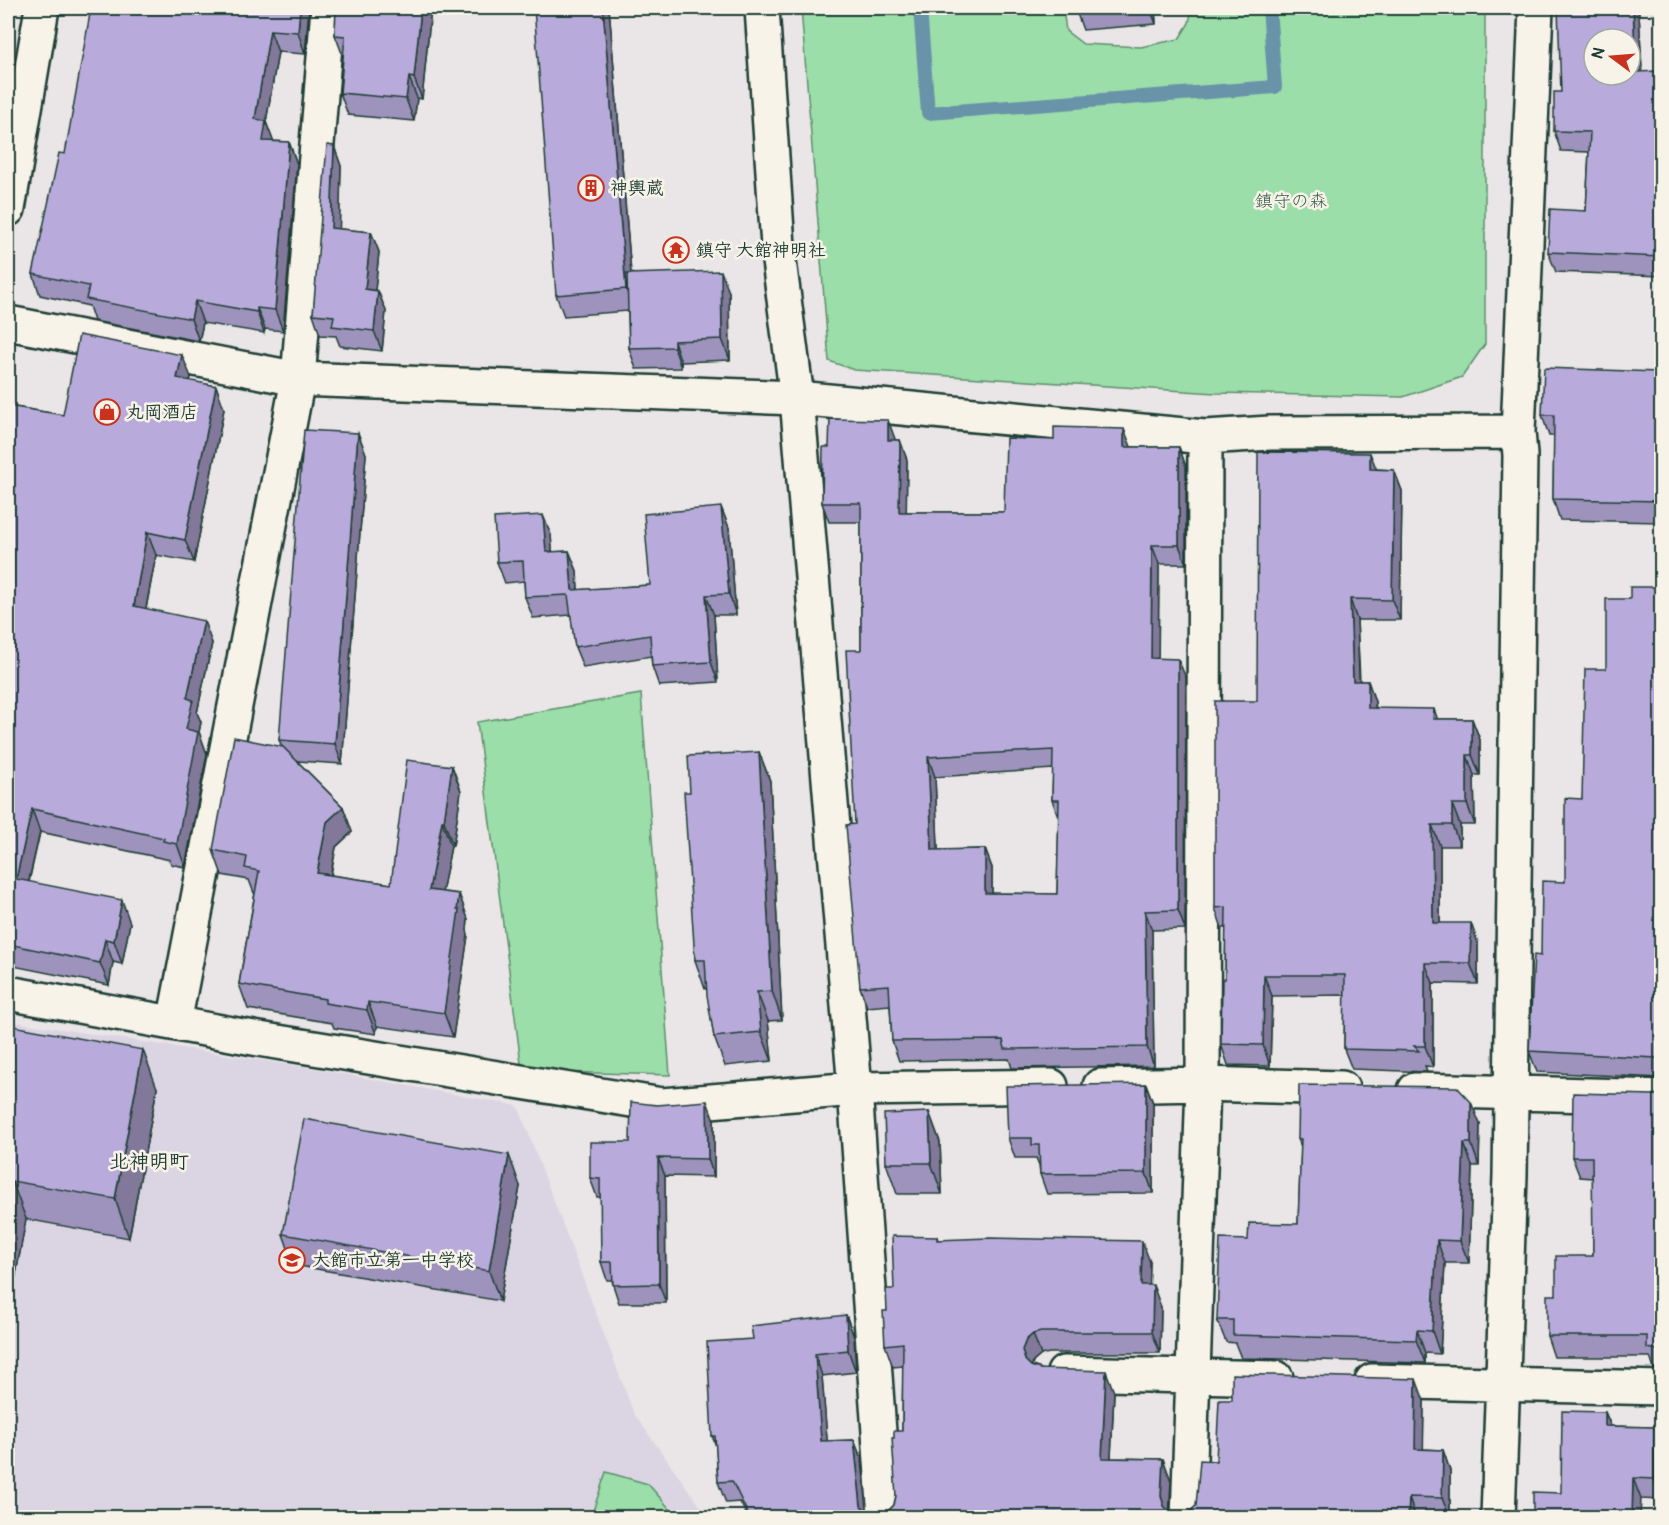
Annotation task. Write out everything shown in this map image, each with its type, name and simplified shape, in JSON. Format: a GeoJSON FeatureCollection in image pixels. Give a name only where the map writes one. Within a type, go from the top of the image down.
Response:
{"type":"FeatureCollection","features":[{"type":"Feature","properties":{"kind":"street"},"geometry":{"type":"LineString","coordinates":[[8,209],[42,8]]}},
{"type":"Feature","properties":{"kind":"street"},"geometry":{"type":"LineString","coordinates":[[174,1023],[298,379],[328,8]]}},
{"type":"Feature","properties":{"kind":"street"},"geometry":{"type":"LineString","coordinates":[[762,8],[779,261],[797,398],[855,1089],[885,1518]]}},
{"type":"Feature","properties":{"kind":"street"},"geometry":{"type":"LineString","coordinates":[[1498,1518],[1511,1092],[1520,455],[1518,432],[1536,8]]}},
{"type":"Feature","properties":{"kind":"street"},"geometry":{"type":"LineString","coordinates":[[8,323],[298,379],[797,398],[1205,437],[1270,433],[1518,432]]}},
{"type":"Feature","properties":{"kind":"street"},"geometry":{"type":"LineString","coordinates":[[1188,1518],[1203,1084],[1205,437]]}},
{"type":"Feature","properties":{"kind":"street"},"geometry":{"type":"LineString","coordinates":[[8,993],[662,1105],[855,1089],[1203,1084],[1662,1097]]}},
{"type":"Feature","properties":{"kind":"street"},"geometry":{"type":"LineString","coordinates":[[1049,1372],[1300,1378]]}},
{"type":"Feature","properties":{"kind":"street"},"geometry":{"type":"LineString","coordinates":[[1336,1380],[1662,1388]]}},
{"type":"Feature","properties":{"kind":"shaded area","name":"大館市立第一中学校"},"geometry":{"type":"Polygon","coordinates":[[[8,1021],[305,1067],[518,1106],[634,1414],[708,1517],[8,1517],[8,1021]]]}},
{"type":"Feature","properties":{"kind":"green space","name":"鎮守の森"},"geometry":{"type":"Polygon","coordinates":[[[801,8],[1063,8],[1066,31],[1083,44],[1141,47],[1179,39],[1189,23],[1192,8],[1485,8],[1485,344],[1462,377],[1403,397],[1216,393],[854,370],[829,361],[801,8]]]}},
{"type":"Feature","properties":{"kind":"green space"},"geometry":{"type":"Polygon","coordinates":[[[641,694],[670,1075],[522,1071],[477,722],[641,694]]]}},
{"type":"Feature","properties":{"kind":"green space"},"geometry":{"type":"Polygon","coordinates":[[[606,1472],[648,1484],[677,1517],[591,1517],[606,1472]]]}},
{"type":"Feature","properties":{"kind":"building"},"geometry":{"type":"Polygon","coordinates":[[[91,8],[178,8],[204,12],[204,8],[300,8],[298,32],[270,30],[255,119],[266,121],[263,141],[289,142],[275,310],[257,308],[257,312],[195,301],[191,319],[86,299],[89,286],[33,274],[59,153],[65,154],[91,8]]]}},
{"type":"Feature","properties":{"kind":"building"},"geometry":{"type":"Polygon","coordinates":[[[336,8],[421,8],[414,78],[409,77],[406,99],[340,93],[345,36],[335,35],[336,8]]]}},
{"type":"Feature","properties":{"kind":"building"},"geometry":{"type":"Polygon","coordinates":[[[534,8],[603,8],[626,289],[556,295],[534,8]]]}},
{"type":"Feature","properties":{"kind":"building"},"geometry":{"type":"Polygon","coordinates":[[[1558,8],[1633,8],[1634,27],[1582,27],[1582,87],[1642,87],[1642,72],[1662,71],[1662,257],[1548,252],[1550,209],[1586,211],[1590,132],[1554,131],[1554,92],[1561,92],[1558,8]]]}},
{"type":"Feature","properties":{"kind":"building"},"geometry":{"type":"Polygon","coordinates":[[[327,145],[334,146],[331,228],[371,232],[365,289],[378,291],[374,331],[332,326],[334,316],[313,314],[327,145]]]}},
{"type":"Feature","properties":{"kind":"building"},"geometry":{"type":"Polygon","coordinates":[[[721,271],[722,339],[674,341],[674,347],[629,348],[627,274],[721,271]]]}},
{"type":"Feature","properties":{"kind":"building"},"geometry":{"type":"Polygon","coordinates":[[[79,335],[182,355],[177,378],[216,386],[185,540],[147,532],[134,606],[204,621],[187,698],[193,700],[186,729],[198,732],[177,844],[163,841],[164,838],[32,809],[16,879],[122,900],[114,941],[105,939],[100,963],[8,944],[8,406],[63,415],[79,335]]]}},
{"type":"Feature","properties":{"kind":"building"},"geometry":{"type":"Polygon","coordinates":[[[1544,368],[1658,372],[1656,439],[1662,439],[1662,501],[1553,499],[1554,415],[1542,415],[1544,368]]]}},
{"type":"Feature","properties":{"kind":"building"},"geometry":{"type":"Polygon","coordinates":[[[830,419],[888,420],[888,440],[900,440],[899,512],[1004,512],[1006,438],[1054,440],[1054,427],[1124,429],[1124,447],[1179,447],[1179,545],[1152,545],[1151,658],[1178,659],[1178,910],[1145,911],[1147,1047],[1005,1049],[1003,1040],[892,1041],[889,985],[860,987],[846,825],[855,824],[846,650],[861,650],[861,503],[822,503],[823,447],[829,447],[830,419]],[[1053,750],[928,757],[932,850],[985,849],[985,893],[1057,894],[1059,800],[1052,800],[1053,750]]]}},
{"type":"Feature","properties":{"kind":"building"},"geometry":{"type":"Polygon","coordinates":[[[304,430],[358,433],[335,744],[279,740],[304,430]]]}},
{"type":"Feature","properties":{"kind":"building"},"geometry":{"type":"Polygon","coordinates":[[[1258,452],[1370,453],[1370,469],[1394,470],[1392,600],[1350,599],[1353,681],[1368,681],[1368,708],[1434,709],[1433,719],[1472,719],[1472,755],[1467,755],[1467,804],[1452,804],[1452,825],[1432,825],[1433,923],[1471,923],[1470,963],[1425,963],[1425,1046],[1414,1046],[1419,1051],[1344,1049],[1345,975],[1264,975],[1263,1045],[1221,1044],[1226,907],[1215,908],[1215,701],[1257,701],[1258,452]]]}},
{"type":"Feature","properties":{"kind":"building"},"geometry":{"type":"Polygon","coordinates":[[[721,507],[729,594],[706,595],[711,662],[652,666],[650,635],[575,647],[568,595],[525,597],[523,561],[497,562],[494,518],[543,515],[546,552],[569,551],[572,590],[650,585],[644,514],[721,507]]]}},
{"type":"Feature","properties":{"kind":"building"},"geometry":{"type":"Polygon","coordinates":[[[1630,587],[1662,587],[1662,1059],[1529,1051],[1534,955],[1541,956],[1542,881],[1565,882],[1565,798],[1582,799],[1585,669],[1606,669],[1606,599],[1630,599],[1630,587]]]}},
{"type":"Feature","properties":{"kind":"building"},"geometry":{"type":"Polygon","coordinates":[[[234,737],[283,747],[343,807],[327,822],[317,873],[391,884],[407,760],[452,766],[444,821],[442,821],[429,890],[459,894],[457,910],[459,910],[444,1013],[368,1002],[367,1010],[325,1003],[325,999],[239,984],[259,871],[245,868],[247,857],[213,850],[234,737]]]}},
{"type":"Feature","properties":{"kind":"building"},"geometry":{"type":"Polygon","coordinates":[[[759,752],[772,991],[757,992],[761,1032],[714,1037],[707,995],[705,960],[695,960],[684,792],[690,792],[688,756],[759,752]]]}},
{"type":"Feature","properties":{"kind":"building"},"geometry":{"type":"Polygon","coordinates":[[[8,1025],[143,1050],[115,1199],[12,1181],[8,1206],[8,1025]]]}},
{"type":"Feature","properties":{"kind":"building"},"geometry":{"type":"Polygon","coordinates":[[[1146,1084],[1146,1173],[1040,1174],[1039,1145],[1032,1145],[1032,1138],[1008,1138],[1006,1086],[1146,1084]]]}},
{"type":"Feature","properties":{"kind":"building"},"geometry":{"type":"Polygon","coordinates":[[[1299,1085],[1457,1087],[1471,1102],[1471,1143],[1464,1143],[1460,1241],[1437,1240],[1432,1331],[1417,1330],[1416,1340],[1233,1335],[1233,1320],[1217,1320],[1220,1239],[1248,1240],[1249,1223],[1298,1224],[1301,1139],[1298,1139],[1299,1085]]]}},
{"type":"Feature","properties":{"kind":"building"},"geometry":{"type":"Polygon","coordinates":[[[1573,1093],[1654,1095],[1662,1093],[1662,1351],[1647,1348],[1647,1336],[1547,1336],[1547,1295],[1556,1295],[1556,1256],[1593,1256],[1592,1157],[1572,1157],[1573,1093]]]}},
{"type":"Feature","properties":{"kind":"building"},"geometry":{"type":"Polygon","coordinates":[[[707,1101],[708,1159],[658,1158],[659,1284],[613,1285],[612,1262],[601,1262],[600,1179],[590,1178],[590,1142],[630,1142],[631,1102],[657,1105],[707,1101]]]}},
{"type":"Feature","properties":{"kind":"building"},"geometry":{"type":"Polygon","coordinates":[[[929,1112],[931,1163],[886,1163],[884,1114],[929,1112]]]}},
{"type":"Feature","properties":{"kind":"building"},"geometry":{"type":"Polygon","coordinates":[[[304,1119],[509,1155],[489,1271],[283,1234],[304,1119]]]}},
{"type":"Feature","properties":{"kind":"building"},"geometry":{"type":"Polygon","coordinates":[[[892,1236],[937,1237],[937,1240],[989,1238],[1142,1241],[1141,1285],[1153,1285],[1152,1332],[1041,1332],[1033,1334],[1026,1340],[1022,1350],[1025,1360],[1031,1366],[1040,1369],[1106,1371],[1102,1458],[1163,1459],[1161,1496],[1164,1506],[1171,1513],[1179,1515],[1188,1513],[1196,1506],[1200,1460],[1216,1461],[1219,1400],[1232,1400],[1232,1374],[1416,1379],[1415,1449],[1443,1450],[1442,1498],[1409,1497],[1408,1518],[1014,1516],[1014,1518],[750,1518],[732,1481],[718,1482],[715,1436],[712,1436],[707,1342],[753,1339],[751,1326],[846,1315],[848,1350],[815,1354],[821,1441],[854,1440],[861,1506],[869,1513],[878,1515],[887,1512],[894,1505],[896,1496],[892,1438],[894,1438],[894,1431],[902,1431],[903,1343],[885,1345],[883,1311],[887,1311],[886,1289],[894,1289],[892,1236]]]}},
{"type":"Feature","properties":{"kind":"building"},"geometry":{"type":"Polygon","coordinates":[[[1562,1411],[1605,1412],[1605,1426],[1654,1427],[1654,1479],[1633,1478],[1632,1518],[1533,1518],[1533,1492],[1561,1493],[1562,1411]]]}},
{"type":"Feature","properties":{"kind":"waterway"},"geometry":{"type":"LineString","coordinates":[[920,8],[928,113],[1275,87],[1269,8]]}},
{"type":"Feature","properties":{"kind":"place","name":"神輿蔵"},"geometry":{"type":"Point","coordinates":[591,188]}},
{"type":"Feature","properties":{"kind":"place","name":"鎮守 大館神明社"},"geometry":{"type":"Point","coordinates":[676,250]}},
{"type":"Feature","properties":{"kind":"place","name":"丸岡酒店"},"geometry":{"type":"Point","coordinates":[107,412]}},
{"type":"Feature","properties":{"kind":"place","name":"大館市立第一中学校"},"geometry":{"type":"Point","coordinates":[292,1260]}},
{"type":"Feature","properties":{"kind":"district","name":"北神明町"},"geometry":{"type":"Point","coordinates":[149,1161]}}]}
